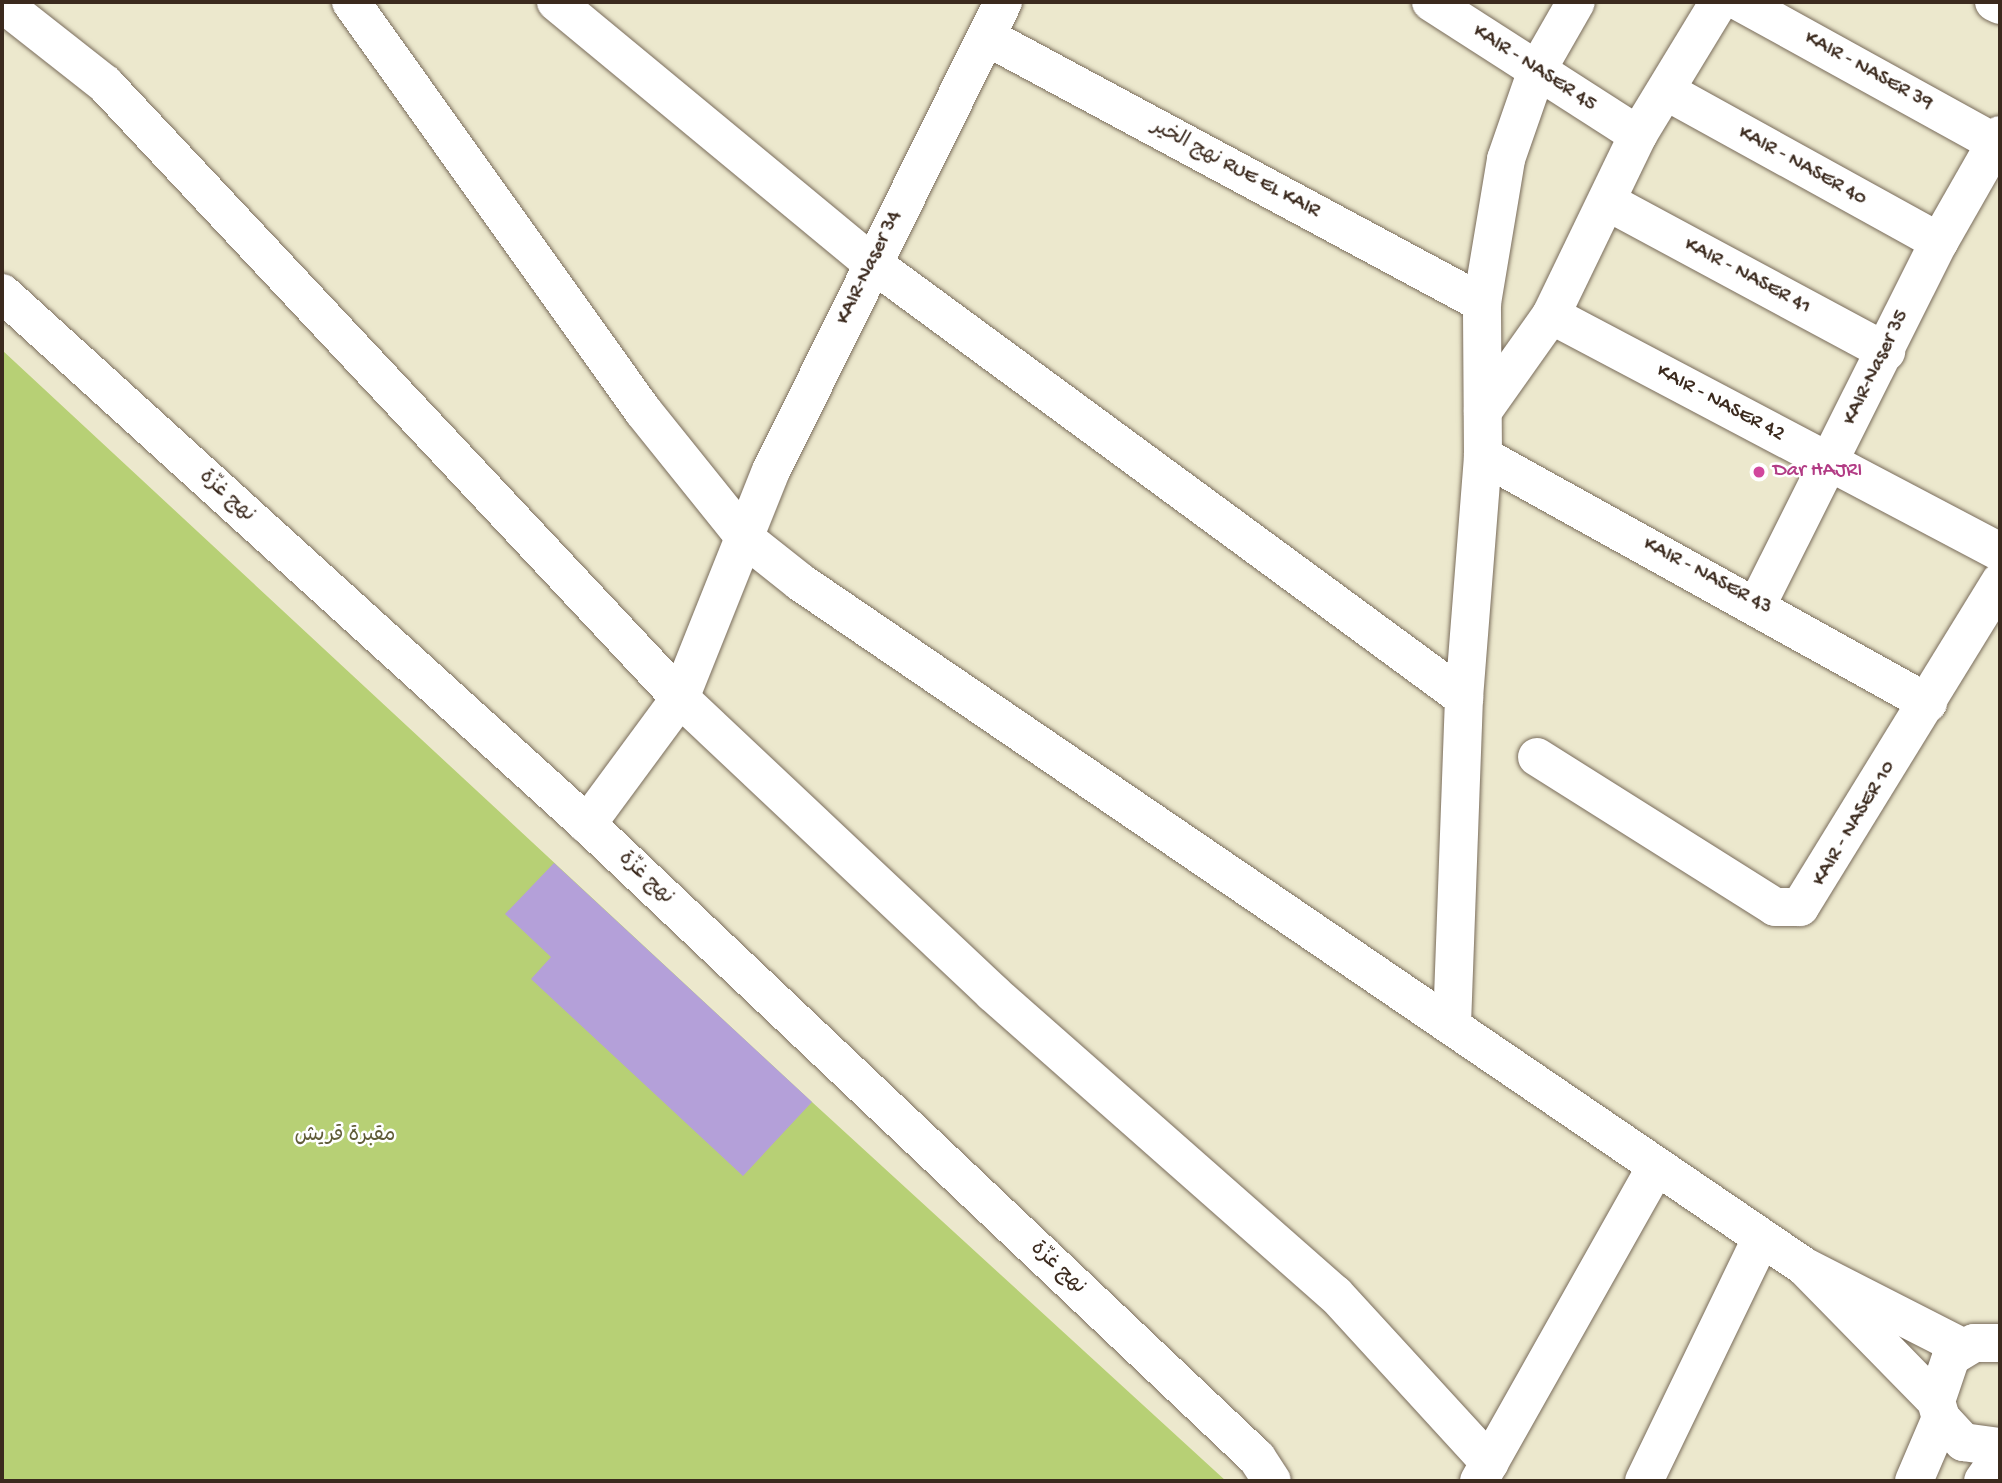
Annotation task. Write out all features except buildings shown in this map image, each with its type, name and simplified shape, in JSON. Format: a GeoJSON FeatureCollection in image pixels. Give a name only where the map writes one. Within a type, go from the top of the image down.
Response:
{"type":"FeatureCollection","features":[{"type":"Feature","properties":{"kind":"street"},"geometry":{"type":"LineString","coordinates":[[351,2],[643,411],[746,539],[811,590],[1452,1025],[1655,1169],[1761,1239],[1805,1267],[1979,1345]]}},
{"type":"Feature","properties":{"kind":"street"},"geometry":{"type":"LineString","coordinates":[[556,2],[872,263],[1464,698]]}},
{"type":"Feature","properties":{"kind":"street","name":"KAIR-Naser 34"},"geometry":{"type":"LineString","coordinates":[[587,824],[680,698],[746,539],[770,473],[1003,2]]}},
{"type":"Feature","properties":{"kind":"street","name":"KAIR - NASER 45"},"geometry":{"type":"LineString","coordinates":[[1434,2],[1638,135]]}},
{"type":"Feature","properties":{"kind":"street"},"geometry":{"type":"LineString","coordinates":[[1452,1025],[1464,698],[1483,456],[1482,303],[1506,159],[1536,71],[1576,2]]}},
{"type":"Feature","properties":{"kind":"street"},"geometry":{"type":"LineString","coordinates":[[1483,411],[1551,315],[1608,202],[1638,135],[1719,2]]}},
{"type":"Feature","properties":{"kind":"street","name":"KAIR - NASER 39"},"geometry":{"type":"LineString","coordinates":[[1741,2],[1998,139]]}},
{"type":"Feature","properties":{"kind":"street"},"geometry":{"type":"LineString","coordinates":[[1994,2],[2000,5]]}},
{"type":"Feature","properties":{"kind":"street"},"geometry":{"type":"LineString","coordinates":[[2,3],[105,84],[680,698],[993,993],[1335,1294],[1485,1472],[1655,1169]]}},
{"type":"Feature","properties":{"kind":"street","name":"نهج الخير RUE EL KAIR"},"geometry":{"type":"LineString","coordinates":[[987,37],[1482,303]]}},
{"type":"Feature","properties":{"kind":"street","name":"KAIR - NASER 40"},"geometry":{"type":"LineString","coordinates":[[1666,91],[1939,242]]}},
{"type":"Feature","properties":{"kind":"street","name":"KAIR-Naser 35"},"geometry":{"type":"LineString","coordinates":[[1758,603],[1939,242],[1998,139]]}},
{"type":"Feature","properties":{"kind":"street","name":"KAIR - NASER 41"},"geometry":{"type":"LineString","coordinates":[[1608,202],[1886,352]]}},
{"type":"Feature","properties":{"kind":"street","name":"نهج غزّة"},"geometry":{"type":"LineString","coordinates":[[2,293],[587,824],[1257,1458],[1272,1481]]}},
{"type":"Feature","properties":{"kind":"street","name":"KAIR - NASER 42"},"geometry":{"type":"LineString","coordinates":[[1551,315],[2000,552]]}},
{"type":"Feature","properties":{"kind":"street","name":"KAIR - NASER 43"},"geometry":{"type":"LineString","coordinates":[[1483,456],[1758,603],[1928,703]]}},
{"type":"Feature","properties":{"kind":"street","name":"KAIR - NASER 10"},"geometry":{"type":"LineString","coordinates":[[1537,757],[1784,911],[1811,897],[2000,582]]}},
{"type":"Feature","properties":{"kind":"street"},"geometry":{"type":"LineString","coordinates":[[1644,1481],[1761,1239]]}},
{"type":"Feature","properties":{"kind":"street"},"geometry":{"type":"LineString","coordinates":[[1805,1267],[1938,1410],[1963,1441],[2000,1447]]}},
{"type":"Feature","properties":{"kind":"street"},"geometry":{"type":"LineString","coordinates":[[1914,1481],[1938,1410],[1942,1370],[1979,1345],[2000,1313]]}},
{"type":"Feature","properties":{"kind":"street"},"geometry":{"type":"LineString","coordinates":[[1983,1481],[2000,1457]]}},
{"type":"Feature","properties":{"kind":"green space","name":"مقبرة قريش"},"geometry":{"type":"Polygon","coordinates":[[[2,350],[812,1102],[1226,1481],[2,1481],[2,350]]]}},
{"type":"Feature","properties":{"kind":"place","name":"Dar HAJRI"},"geometry":{"type":"Point","coordinates":[1759,472]}}]}
